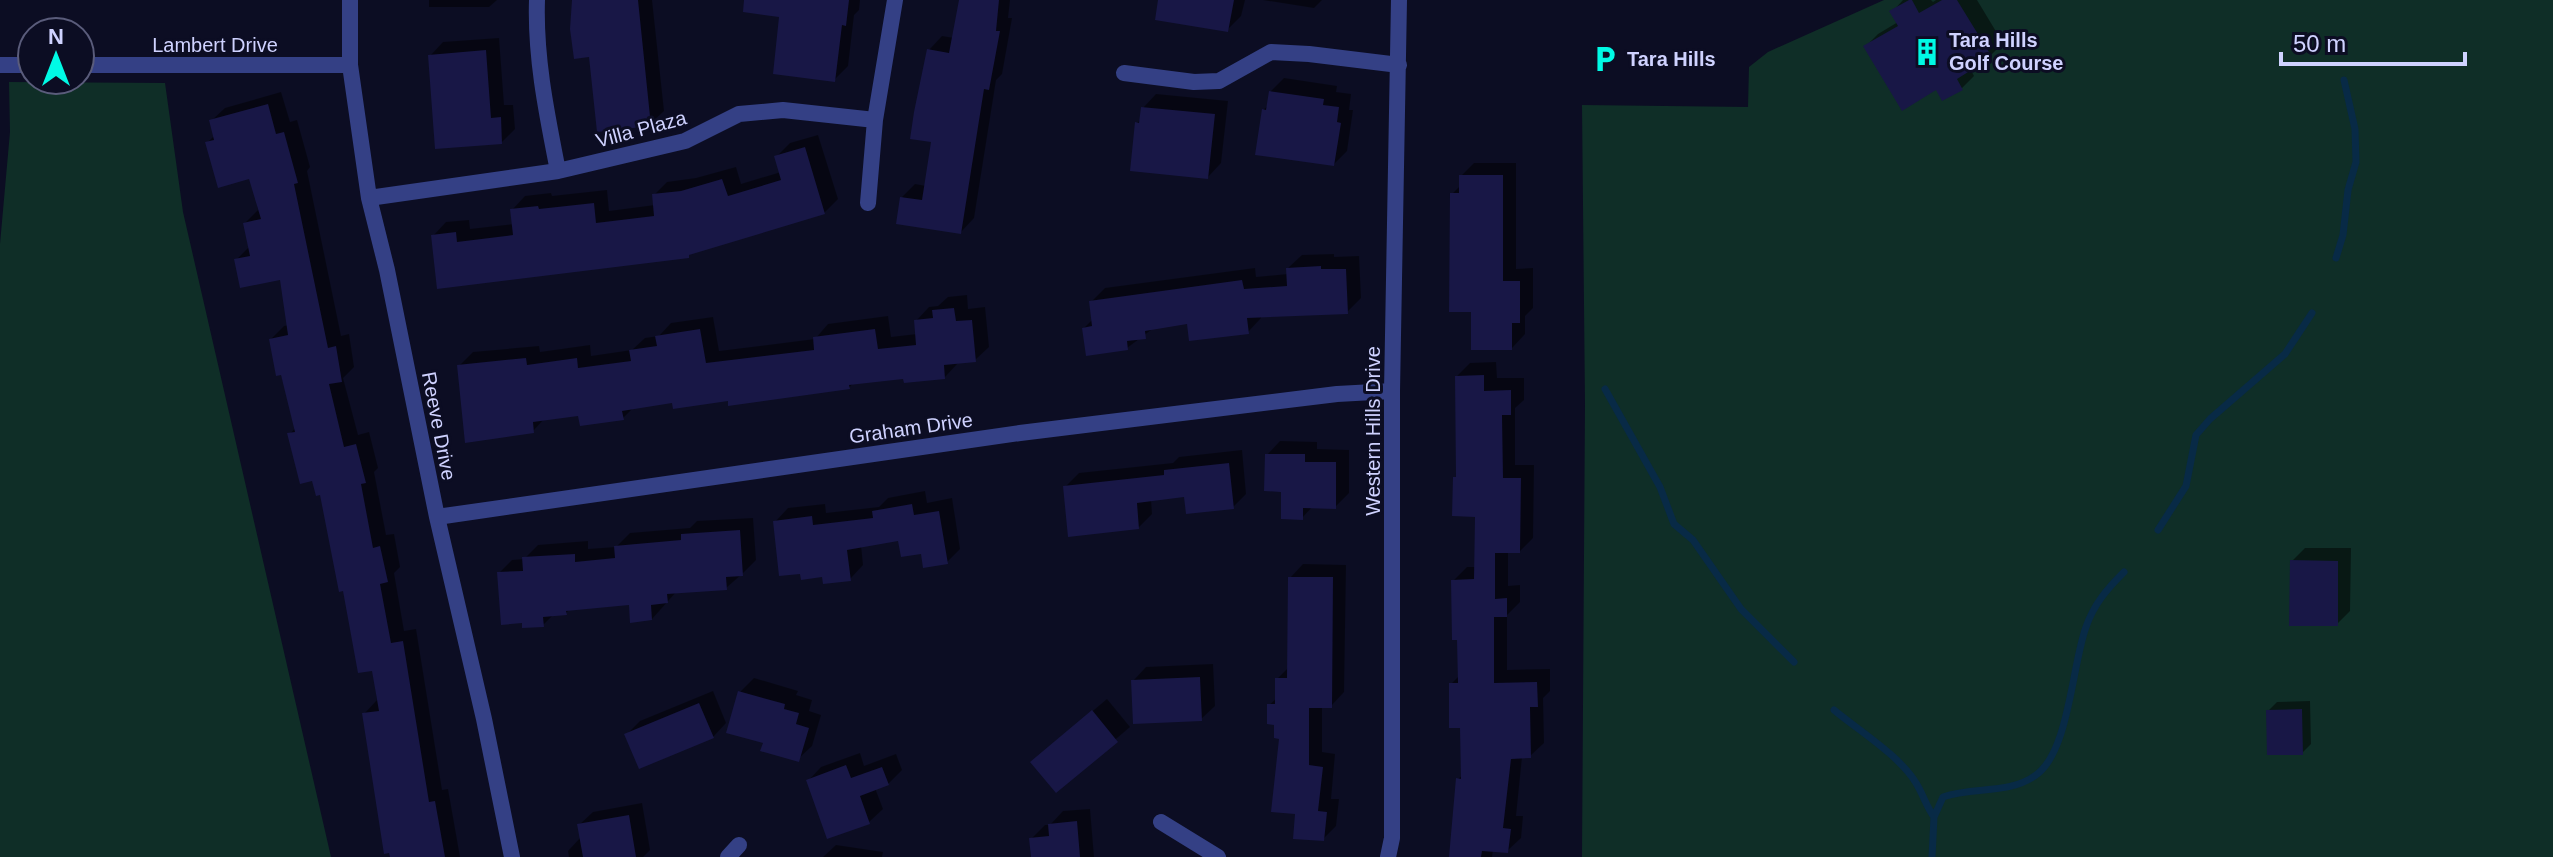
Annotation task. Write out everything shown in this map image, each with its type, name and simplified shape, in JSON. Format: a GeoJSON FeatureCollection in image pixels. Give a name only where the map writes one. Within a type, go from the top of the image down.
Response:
{"type":"FeatureCollection","features":[{"type":"Feature","properties":{"kind":"street","name":"Reeve Drive"},"geometry":{"type":"LineString","coordinates":[[350,0],[350,65],[369,198],[512,857]]}},
{"type":"Feature","properties":{"kind":"street"},"geometry":{"type":"LineString","coordinates":[[537,0],[543,94],[558,171]]}},
{"type":"Feature","properties":{"kind":"street"},"geometry":{"type":"LineString","coordinates":[[868,203],[875,120],[895,0]]}},
{"type":"Feature","properties":{"kind":"street","name":"Western Hills Drive"},"geometry":{"type":"LineString","coordinates":[[1388,857],[1392,838],[1392,391],[1399,65],[1396,1]]}},
{"type":"Feature","properties":{"kind":"street"},"geometry":{"type":"LineString","coordinates":[[1124,73],[1194,82],[1219,81],[1271,52],[1399,65]]}},
{"type":"Feature","properties":{"kind":"street","name":"Lambert Drive"},"geometry":{"type":"LineString","coordinates":[[96,65],[350,65]]}},
{"type":"Feature","properties":{"kind":"street","name":"Villa Plaza"},"geometry":{"type":"LineString","coordinates":[[369,198],[558,171],[685,141],[739,114],[783,110],[875,120]]}},
{"type":"Feature","properties":{"kind":"street","name":"Graham Drive"},"geometry":{"type":"LineString","coordinates":[[437,517],[1020,433],[1337,394],[1392,391]]}},
{"type":"Feature","properties":{"kind":"street"},"geometry":{"type":"LineString","coordinates":[[1161,822],[1218,857]]}},
{"type":"Feature","properties":{"kind":"green space","name":"Tara Hills Golf Course"},"geometry":{"type":"Polygon","coordinates":[[[1884,0],[2553,0],[2553,857],[1582,857],[1585,404],[1582,105],[1748,107],[1749,67],[1768,52],[1884,0]]]}},
{"type":"Feature","properties":{"kind":"green space"},"geometry":{"type":"Polygon","coordinates":[[[9,82],[16,82],[16,96],[96,96],[96,83],[165,83],[183,212],[331,857],[0,857],[0,244],[10,132],[9,82]]]}},
{"type":"Feature","properties":{"kind":"building"},"geometry":{"type":"Polygon","coordinates":[[[572,0],[638,0],[651,126],[597,132],[589,57],[574,59],[570,29],[572,0]]]}},
{"type":"Feature","properties":{"kind":"building"},"geometry":{"type":"Polygon","coordinates":[[[744,0],[849,0],[846,26],[842,25],[835,82],[773,74],[779,17],[743,12],[744,0]]]}},
{"type":"Feature","properties":{"kind":"building"},"geometry":{"type":"Polygon","coordinates":[[[959,0],[999,0],[996,31],[1000,31],[989,90],[984,89],[961,234],[896,224],[900,197],[922,200],[931,142],[910,139],[914,112],[927,49],[949,53],[959,0]]]}},
{"type":"Feature","properties":{"kind":"building"},"geometry":{"type":"Polygon","coordinates":[[[1158,0],[1234,0],[1228,32],[1155,20],[1158,0]]]}},
{"type":"Feature","properties":{"kind":"building","name":"Tara Hills Golf Course"},"geometry":{"type":"Polygon","coordinates":[[[1909,0],[1919,13],[1942,0],[1957,0],[1992,57],[1957,79],[1963,90],[1942,101],[1936,90],[1902,111],[1863,46],[1898,26],[1889,11],[1909,0]]]}},
{"type":"Feature","properties":{"kind":"building"},"geometry":{"type":"Polygon","coordinates":[[[486,50],[491,118],[501,117],[502,144],[435,149],[428,55],[486,50]]]}},
{"type":"Feature","properties":{"kind":"building"},"geometry":{"type":"Polygon","coordinates":[[[1269,91],[1324,99],[1323,105],[1339,107],[1337,122],[1341,123],[1334,166],[1255,155],[1262,109],[1266,110],[1269,91]]]}},
{"type":"Feature","properties":{"kind":"building"},"geometry":{"type":"Polygon","coordinates":[[[268,104],[276,134],[284,132],[298,183],[294,184],[328,348],[336,346],[342,382],[329,384],[344,447],[356,444],[366,483],[361,484],[373,548],[380,546],[388,582],[380,584],[391,643],[403,641],[429,802],[435,801],[445,857],[390,857],[389,853],[384,854],[362,713],[379,711],[372,671],[358,673],[343,591],[339,592],[320,495],[316,496],[312,481],[300,484],[287,433],[295,432],[281,375],[276,376],[269,339],[288,335],[280,280],[240,288],[234,259],[250,256],[243,223],[261,219],[249,179],[218,188],[205,142],[214,140],[209,120],[268,104]]]}},
{"type":"Feature","properties":{"kind":"building"},"geometry":{"type":"Polygon","coordinates":[[[1141,107],[1215,114],[1208,179],[1130,171],[1135,122],[1139,123],[1141,107]]]}},
{"type":"Feature","properties":{"kind":"building"},"geometry":{"type":"Polygon","coordinates":[[[805,147],[825,214],[689,255],[689,258],[437,289],[431,235],[456,232],[457,242],[513,235],[510,209],[538,206],[539,209],[594,203],[596,223],[654,216],[652,194],[681,191],[722,179],[728,196],[781,180],[774,156],[805,147]]]}},
{"type":"Feature","properties":{"kind":"building"},"geometry":{"type":"Polygon","coordinates":[[[1459,175],[1503,175],[1503,281],[1520,281],[1520,323],[1512,323],[1512,350],[1471,350],[1471,312],[1449,312],[1450,193],[1459,193],[1459,175]]]}},
{"type":"Feature","properties":{"kind":"building"},"geometry":{"type":"Polygon","coordinates":[[[1321,266],[1321,269],[1346,269],[1348,314],[1247,318],[1249,334],[1189,341],[1187,324],[1145,331],[1146,339],[1127,341],[1128,350],[1086,356],[1082,328],[1092,326],[1089,301],[1242,280],[1244,289],[1287,286],[1286,268],[1321,266]]]}},
{"type":"Feature","properties":{"kind":"building"},"geometry":{"type":"Polygon","coordinates":[[[954,308],[956,321],[972,320],[976,362],[944,365],[945,379],[904,383],[903,379],[849,385],[850,389],[728,406],[728,401],[673,409],[672,403],[622,411],[624,420],[580,426],[578,416],[533,422],[534,433],[465,443],[457,365],[526,358],[527,365],[577,358],[578,368],[631,361],[629,350],[657,346],[655,336],[700,329],[706,363],[814,350],[813,337],[875,329],[878,349],[916,345],[914,320],[933,318],[932,310],[954,308]]]}},
{"type":"Feature","properties":{"kind":"building"},"geometry":{"type":"Polygon","coordinates":[[[1484,375],[1484,391],[1511,390],[1511,415],[1502,415],[1503,478],[1521,478],[1520,553],[1495,553],[1495,599],[1507,598],[1507,617],[1494,617],[1494,683],[1537,682],[1538,707],[1530,707],[1531,758],[1511,759],[1503,828],[1511,829],[1508,853],[1482,851],[1481,857],[1449,857],[1456,778],[1461,779],[1460,728],[1449,728],[1449,683],[1458,683],[1457,640],[1452,640],[1451,580],[1474,579],[1475,517],[1452,516],[1453,477],[1456,477],[1455,376],[1484,375]]]}},
{"type":"Feature","properties":{"kind":"building"},"geometry":{"type":"Polygon","coordinates":[[[1265,454],[1305,454],[1305,462],[1336,462],[1336,509],[1303,508],[1303,520],[1281,519],[1281,492],[1264,491],[1265,454]]]}},
{"type":"Feature","properties":{"kind":"building"},"geometry":{"type":"Polygon","coordinates":[[[1229,463],[1234,509],[1186,514],[1184,497],[1137,503],[1139,529],[1068,537],[1063,486],[1164,475],[1164,470],[1229,463]]]}},
{"type":"Feature","properties":{"kind":"building"},"geometry":{"type":"Polygon","coordinates":[[[912,504],[914,515],[939,511],[948,564],[923,568],[921,554],[901,557],[898,541],[847,550],[851,581],[823,584],[822,577],[801,580],[800,574],[779,576],[773,521],[812,516],[813,525],[873,518],[872,511],[912,504]]]}},
{"type":"Feature","properties":{"kind":"building"},"geometry":{"type":"Polygon","coordinates":[[[740,530],[743,576],[726,577],[727,590],[667,594],[668,603],[651,605],[652,620],[630,623],[629,605],[566,611],[567,615],[543,617],[544,627],[522,628],[522,623],[501,625],[497,572],[523,571],[522,557],[575,554],[575,562],[615,558],[614,546],[681,540],[681,534],[740,530]]]}},
{"type":"Feature","properties":{"kind":"building"},"geometry":{"type":"Polygon","coordinates":[[[2290,560],[2338,561],[2338,626],[2289,626],[2290,560]]]}},
{"type":"Feature","properties":{"kind":"building"},"geometry":{"type":"Polygon","coordinates":[[[1288,577],[1333,577],[1332,708],[1309,708],[1309,765],[1323,767],[1318,811],[1327,812],[1324,841],[1293,839],[1295,814],[1271,812],[1279,739],[1274,738],[1274,725],[1267,724],[1267,704],[1275,704],[1275,678],[1287,678],[1288,577]]]}},
{"type":"Feature","properties":{"kind":"building"},"geometry":{"type":"Polygon","coordinates":[[[1200,677],[1202,721],[1133,724],[1131,680],[1200,677]]]}},
{"type":"Feature","properties":{"kind":"building"},"geometry":{"type":"Polygon","coordinates":[[[738,691],[785,704],[784,709],[799,713],[796,724],[809,728],[799,762],[760,751],[763,743],[726,733],[738,691]]]}},
{"type":"Feature","properties":{"kind":"building"},"geometry":{"type":"Polygon","coordinates":[[[699,703],[714,738],[639,769],[624,734],[699,703]]]}},
{"type":"Feature","properties":{"kind":"building"},"geometry":{"type":"Polygon","coordinates":[[[2302,709],[2303,755],[2267,755],[2266,710],[2302,709]]]}},
{"type":"Feature","properties":{"kind":"building"},"geometry":{"type":"Polygon","coordinates":[[[1092,710],[1118,742],[1056,793],[1030,762],[1092,710]]]}},
{"type":"Feature","properties":{"kind":"building"},"geometry":{"type":"Polygon","coordinates":[[[846,765],[851,778],[882,767],[889,785],[860,796],[870,824],[827,839],[806,780],[846,765]]]}},
{"type":"Feature","properties":{"kind":"building"},"geometry":{"type":"Polygon","coordinates":[[[629,815],[636,857],[583,857],[577,824],[629,815]]]}},
{"type":"Feature","properties":{"kind":"building"},"geometry":{"type":"Polygon","coordinates":[[[1077,821],[1080,857],[1031,857],[1029,838],[1049,836],[1048,824],[1077,821]]]}},
{"type":"Feature","properties":{"kind":"waterway"},"geometry":{"type":"LineString","coordinates":[[2336,258],[2356,162],[2355,129],[2344,80]]}},
{"type":"Feature","properties":{"kind":"waterway"},"geometry":{"type":"LineString","coordinates":[[2158,530],[2186,486],[2196,435],[2210,419],[2285,354],[2312,313]]}},
{"type":"Feature","properties":{"kind":"waterway"},"geometry":{"type":"LineString","coordinates":[[1605,389],[1660,487],[1674,524],[1693,540],[1741,609],[1794,662]]}},
{"type":"Feature","properties":{"kind":"waterway"},"geometry":{"type":"LineString","coordinates":[[1932,857],[1934,817],[1943,797],[2014,785],[2036,775],[2047,764],[2063,728],[2089,619],[2102,597],[2124,572]]}},
{"type":"Feature","properties":{"kind":"waterway"},"geometry":{"type":"LineString","coordinates":[[1834,710],[1900,763],[1916,783],[1934,817]]}},
{"type":"Feature","properties":{"kind":"place","name":"Tara Hills Golf Course"},"geometry":{"type":"Point","coordinates":[1927,52]}},
{"type":"Feature","properties":{"kind":"place","name":"Tara Hills"},"geometry":{"type":"Point","coordinates":[1605,59]}}]}
